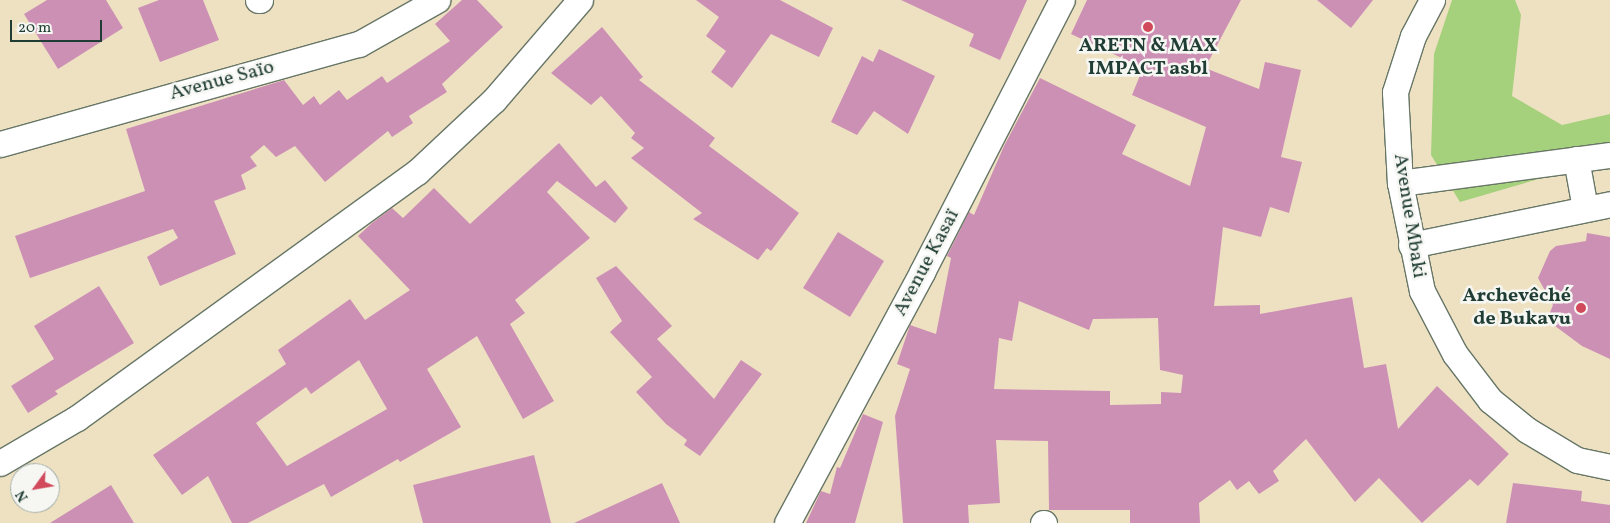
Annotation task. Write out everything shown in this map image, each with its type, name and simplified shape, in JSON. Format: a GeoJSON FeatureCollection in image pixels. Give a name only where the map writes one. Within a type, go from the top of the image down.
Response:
{"type":"FeatureCollection","features":[{"type":"Feature","properties":{"kind":"street","name":"Avenue Saïo"},"geometry":{"type":"LineString","coordinates":[[0,144],[359,44],[437,0]]}},
{"type":"Feature","properties":{"kind":"street"},"geometry":{"type":"LineString","coordinates":[[0,463],[77,418],[417,172],[494,100],[580,0]]}},
{"type":"Feature","properties":{"kind":"street","name":"Avenue Kasaï"},"geometry":{"type":"LineString","coordinates":[[787,523],[922,272],[1062,0]]}},
{"type":"Feature","properties":{"kind":"street","name":"Avenue Mbaki"},"geometry":{"type":"LineString","coordinates":[[1432,0],[1413,36],[1395,92],[1400,183],[1411,245],[1422,291],[1455,354],[1490,400],[1527,430],[1576,460],[1610,468]]}},
{"type":"Feature","properties":{"kind":"street"},"geometry":{"type":"LineString","coordinates":[[1400,183],[1610,155]]}},
{"type":"Feature","properties":{"kind":"street"},"geometry":{"type":"LineString","coordinates":[[1576,159],[1585,208]]}},
{"type":"Feature","properties":{"kind":"street"},"geometry":{"type":"LineString","coordinates":[[1411,245],[1610,204]]}},
{"type":"Feature","properties":{"kind":"green space"},"geometry":{"type":"Polygon","coordinates":[[[1452,0],[1515,0],[1521,15],[1512,96],[1562,125],[1610,114],[1610,158],[1460,202],[1431,155],[1434,54],[1452,0]]]}},
{"type":"Feature","properties":{"kind":"building"},"geometry":{"type":"Polygon","coordinates":[[[47,0],[106,0],[123,28],[58,69],[24,14],[47,0]]]}},
{"type":"Feature","properties":{"kind":"building"},"geometry":{"type":"Polygon","coordinates":[[[159,0],[203,0],[219,40],[160,62],[138,8],[159,0]]]}},
{"type":"Feature","properties":{"kind":"building"},"geometry":{"type":"Polygon","coordinates":[[[462,0],[477,0],[503,27],[442,84],[447,92],[409,116],[413,123],[392,137],[388,131],[325,182],[295,146],[276,157],[264,145],[250,157],[257,166],[241,175],[246,189],[214,201],[236,254],[160,286],[147,257],[178,238],[173,229],[30,278],[15,236],[145,191],[126,129],[284,80],[303,105],[314,96],[320,105],[339,90],[347,100],[382,76],[387,83],[450,41],[435,24],[462,0]]]}},
{"type":"Feature","properties":{"kind":"building"},"geometry":{"type":"Polygon","coordinates":[[[696,0],[780,0],[833,28],[819,57],[771,34],[732,88],[711,72],[726,51],[706,36],[719,17],[696,0]]]}},
{"type":"Feature","properties":{"kind":"building"},"geometry":{"type":"Polygon","coordinates":[[[901,0],[1027,0],[1000,60],[969,46],[974,34],[901,0]]]}},
{"type":"Feature","properties":{"kind":"building"},"geometry":{"type":"Polygon","coordinates":[[[1087,0],[1241,0],[1205,68],[1259,89],[1265,62],[1301,70],[1281,157],[1302,162],[1289,213],[1270,207],[1261,237],[1223,227],[1214,306],[1260,305],[1260,314],[1352,297],[1364,368],[1386,364],[1398,429],[1437,386],[1509,454],[1478,486],[1470,479],[1422,523],[1379,478],[1355,502],[1306,439],[1273,471],[1279,481],[1259,494],[1249,481],[1237,490],[1230,480],[1199,503],[1200,523],[1130,523],[1130,510],[1049,510],[1048,441],[996,440],[1000,503],[968,505],[969,523],[903,523],[895,416],[910,369],[897,364],[910,325],[936,334],[951,258],[947,256],[969,212],[974,215],[1004,146],[1040,78],[1136,125],[1122,154],[1190,186],[1206,127],[1132,95],[1143,68],[1071,34],[1087,0]],[[1019,301],[1012,341],[999,338],[994,389],[1110,391],[1110,405],[1161,404],[1161,392],[1181,393],[1183,375],[1160,370],[1158,318],[1093,319],[1089,330],[1019,301]]]}},
{"type":"Feature","properties":{"kind":"building"},"geometry":{"type":"Polygon","coordinates":[[[1317,0],[1373,0],[1351,28],[1317,0]]]}},
{"type":"Feature","properties":{"kind":"building"},"geometry":{"type":"Polygon","coordinates":[[[602,27],[643,77],[639,80],[715,138],[709,146],[799,213],[771,251],[767,248],[758,260],[693,219],[702,213],[631,158],[644,148],[631,138],[635,133],[601,96],[591,105],[551,73],[602,27]]]}},
{"type":"Feature","properties":{"kind":"building"},"geometry":{"type":"Polygon","coordinates":[[[879,49],[935,76],[908,134],[874,111],[857,135],[831,122],[862,56],[873,62],[879,49]]]}},
{"type":"Feature","properties":{"kind":"building"},"geometry":{"type":"Polygon","coordinates":[[[559,143],[596,187],[605,180],[628,208],[615,223],[557,181],[547,192],[590,238],[515,300],[525,313],[510,324],[554,401],[523,419],[477,336],[427,369],[461,427],[400,462],[398,459],[331,497],[324,484],[248,523],[232,523],[208,476],[182,495],[153,455],[286,364],[278,350],[350,299],[365,320],[410,290],[358,236],[392,208],[403,218],[434,188],[470,224],[559,143]],[[359,360],[311,394],[306,387],[256,423],[287,466],[387,409],[359,360]]]}},
{"type":"Feature","properties":{"kind":"building"},"geometry":{"type":"Polygon","coordinates":[[[838,232],[884,261],[850,317],[803,288],[838,232]]]}},
{"type":"Feature","properties":{"kind":"building","name":"Archevêché de Bukavu"},"geometry":{"type":"Polygon","coordinates":[[[1587,233],[1610,237],[1610,359],[1582,346],[1547,320],[1553,305],[1538,278],[1550,251],[1556,246],[1586,241],[1587,233]]]}},
{"type":"Feature","properties":{"kind":"building"},"geometry":{"type":"Polygon","coordinates":[[[616,266],[672,326],[657,339],[714,399],[741,360],[762,374],[700,456],[684,445],[687,440],[666,424],[636,392],[652,377],[610,332],[622,321],[596,278],[616,266]]]}},
{"type":"Feature","properties":{"kind":"building"},"geometry":{"type":"Polygon","coordinates":[[[99,286],[134,343],[55,391],[58,394],[28,413],[11,386],[54,359],[34,326],[99,286]]]}},
{"type":"Feature","properties":{"kind":"building"},"geometry":{"type":"Polygon","coordinates":[[[863,414],[883,422],[855,523],[806,523],[821,491],[830,494],[837,467],[840,468],[863,414]]]}},
{"type":"Feature","properties":{"kind":"building"},"geometry":{"type":"Polygon","coordinates":[[[534,455],[551,523],[423,523],[413,485],[534,455]]]}},
{"type":"Feature","properties":{"kind":"building"},"geometry":{"type":"Polygon","coordinates":[[[662,483],[680,523],[574,523],[662,483]]]}},
{"type":"Feature","properties":{"kind":"building"},"geometry":{"type":"Polygon","coordinates":[[[1513,483],[1582,491],[1581,501],[1610,505],[1610,523],[1506,523],[1513,483]]]}},
{"type":"Feature","properties":{"kind":"building"},"geometry":{"type":"Polygon","coordinates":[[[111,485],[134,523],[50,523],[111,485]]]}},
{"type":"Feature","properties":{"kind":"place","name":"ARETN & MAX IMPACT asbl"},"geometry":{"type":"Point","coordinates":[1148,27]}},
{"type":"Feature","properties":{"kind":"place","name":"Archevêché de Bukavu"},"geometry":{"type":"Point","coordinates":[1581,308]}}]}
